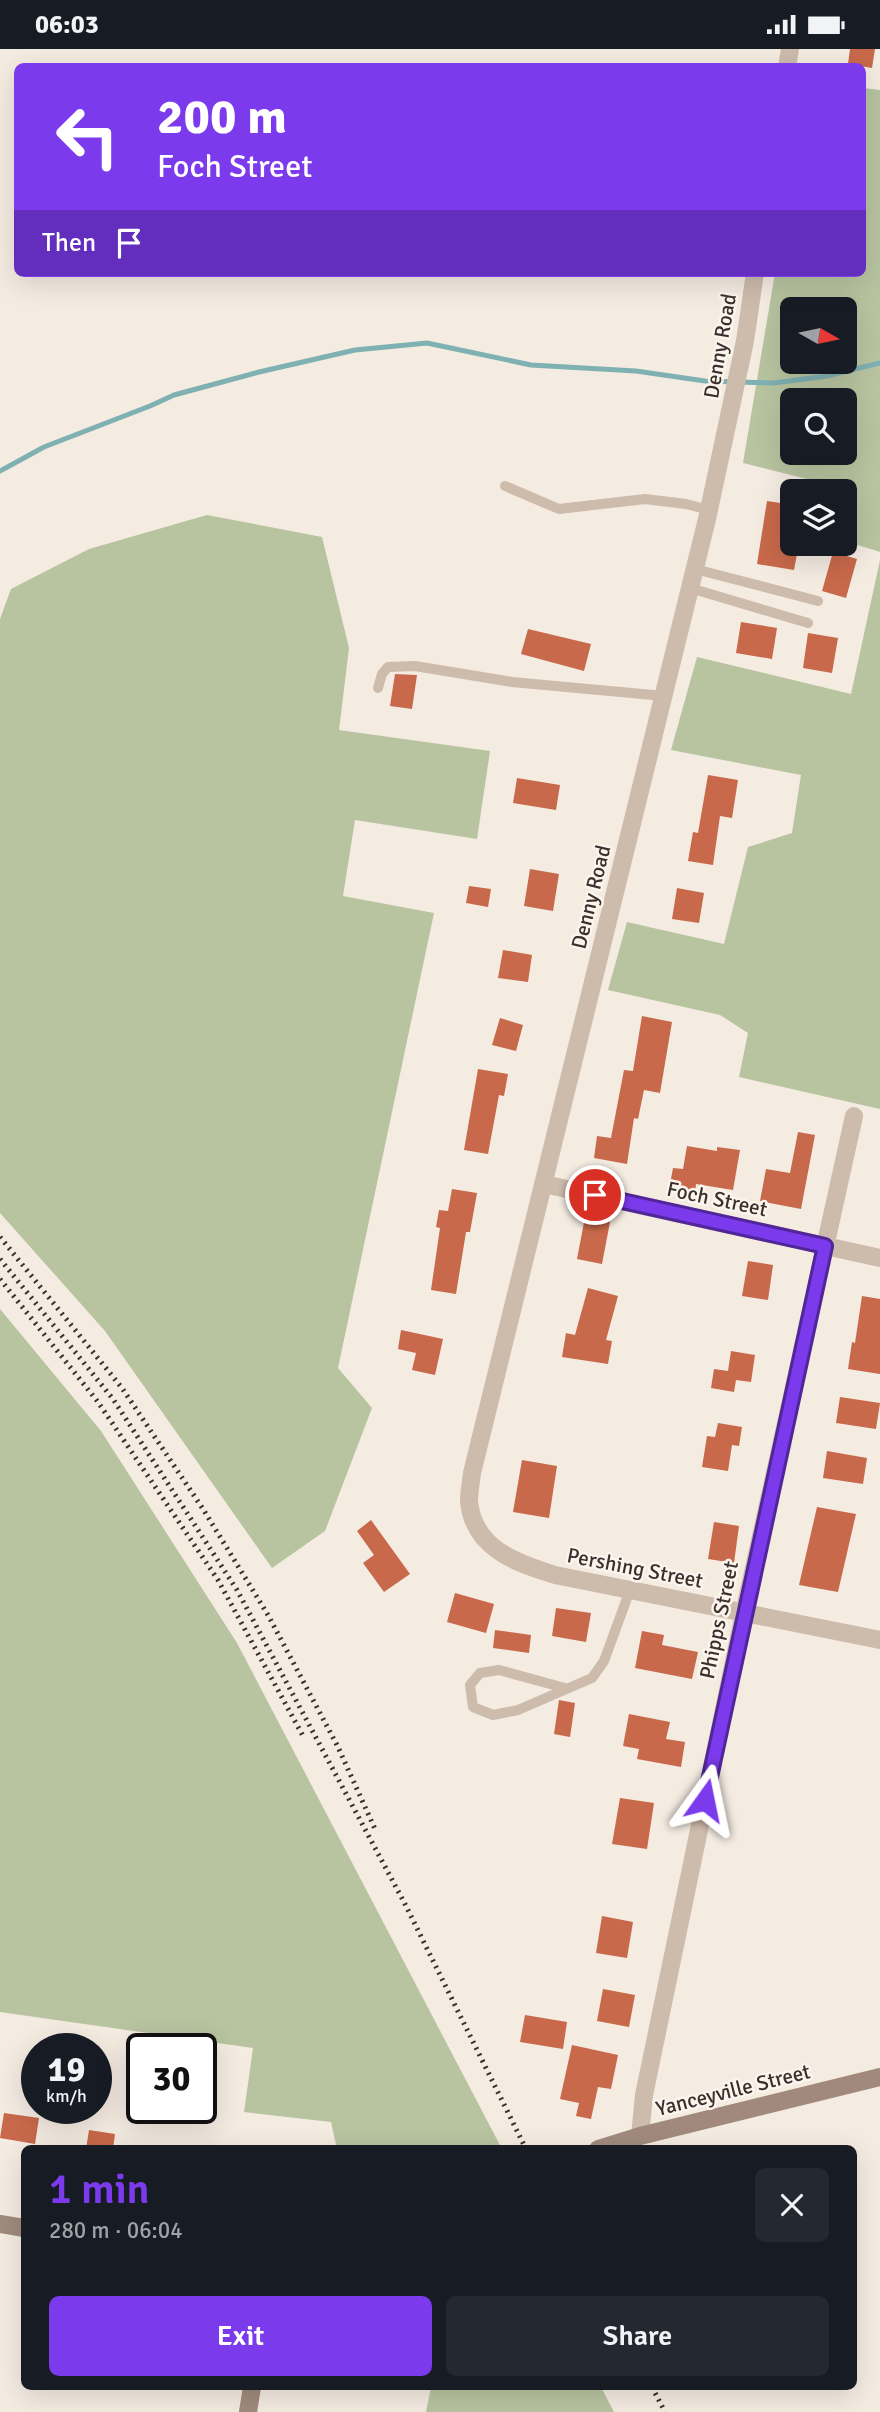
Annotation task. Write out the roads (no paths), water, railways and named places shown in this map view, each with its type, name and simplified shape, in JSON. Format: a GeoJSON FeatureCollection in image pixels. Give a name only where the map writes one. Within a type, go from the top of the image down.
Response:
{"type":"FeatureCollection","features":[{"type":"Feature","properties":{"kind":"main road","name":"Yanceyville Street"},"geometry":{"type":"LineString","coordinates":[[611,2145],[880,2077]]}},
{"type":"Feature","properties":{"kind":"main road"},"geometry":{"type":"LineString","coordinates":[[0,2224],[21,2228]]}},
{"type":"Feature","properties":{"kind":"main road"},"geometry":{"type":"LineString","coordinates":[[248,2412],[252,2390]]}},
{"type":"Feature","properties":{"kind":"street","name":"Denny Road"},"geometry":{"type":"LineString","coordinates":[[477,1529],[469,1500],[472,1473],[709,510],[746,341],[754,277]]}},
{"type":"Feature","properties":{"kind":"street","name":"Phipps Street"},"geometry":{"type":"LineString","coordinates":[[640,2136],[643,2095],[744,1613],[854,1116]]}},
{"type":"Feature","properties":{"kind":"street","name":"Foch Street"},"geometry":{"type":"LineString","coordinates":[[544,1184],[880,1258]]}},
{"type":"Feature","properties":{"kind":"street","name":"Pershing Street"},"geometry":{"type":"LineString","coordinates":[[477,1529],[496,1549],[519,1564],[555,1575],[880,1640]]}},
{"type":"Feature","properties":{"kind":"lane"},"geometry":{"type":"LineString","coordinates":[[505,486],[559,509],[645,499],[709,510]]}},
{"type":"Feature","properties":{"kind":"lane"},"geometry":{"type":"LineString","coordinates":[[695,569],[818,601]]}},
{"type":"Feature","properties":{"kind":"lane"},"geometry":{"type":"LineString","coordinates":[[690,588],[808,623]]}},
{"type":"Feature","properties":{"kind":"lane"},"geometry":{"type":"LineString","coordinates":[[378,688],[382,674],[388,667],[415,666],[512,682],[561,684],[664,696]]}},
{"type":"Feature","properties":{"kind":"lane"},"geometry":{"type":"LineString","coordinates":[[565,1688],[499,1670],[480,1673],[470,1685],[473,1707],[493,1715],[518,1710],[592,1678],[604,1661],[630,1590]]}},
{"type":"Feature","properties":{"kind":"waterway"},"geometry":{"type":"LineString","coordinates":[[0,471],[44,447],[174,395],[355,350],[427,343],[531,365],[636,371],[705,381],[774,383],[827,376],[880,363]]}},
{"type":"Feature","properties":{"kind":"railway"},"geometry":{"type":"LineString","coordinates":[[0,1237],[122,1388],[203,1509],[268,1615],[338,1747],[375,1829]]}},
{"type":"Feature","properties":{"kind":"railway"},"geometry":{"type":"LineString","coordinates":[[0,1259],[113,1399],[237,1590],[405,1904],[524,2145]]}},
{"type":"Feature","properties":{"kind":"railway"},"geometry":{"type":"LineString","coordinates":[[0,1279],[98,1402],[218,1580],[303,1736]]}},
{"type":"Feature","properties":{"kind":"railway"},"geometry":{"type":"LineString","coordinates":[[654,2390],[665,2412]]}}]}
